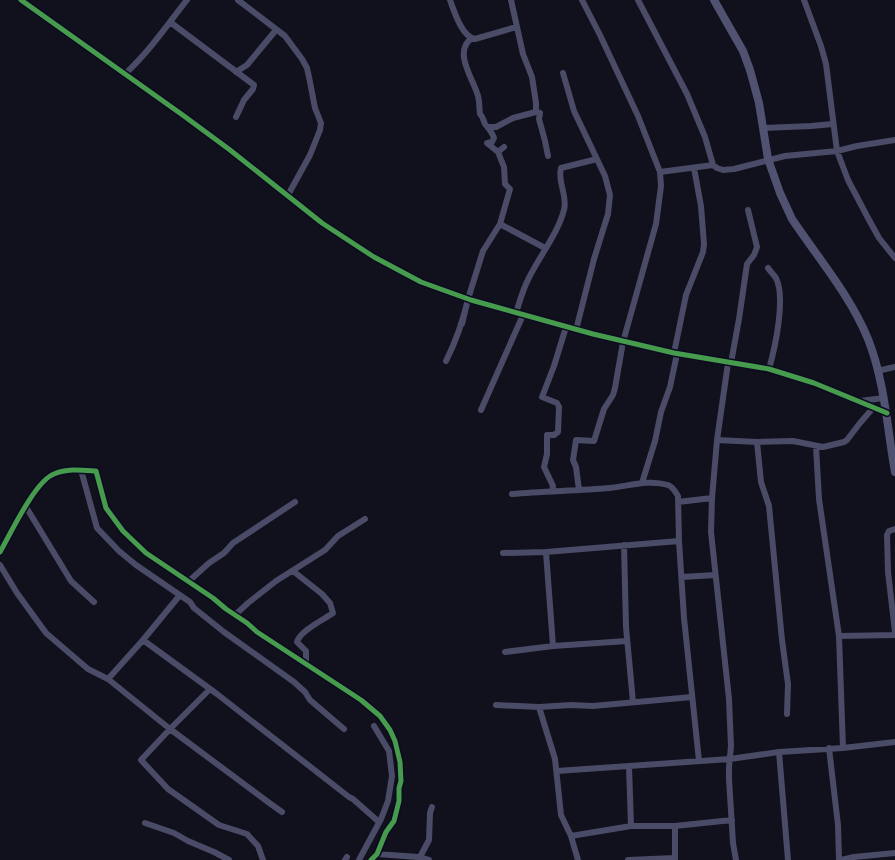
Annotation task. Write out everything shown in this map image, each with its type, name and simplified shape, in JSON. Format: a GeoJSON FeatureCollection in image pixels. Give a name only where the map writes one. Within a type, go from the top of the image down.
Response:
{"type":"FeatureCollection","features":[{"type":"Feature","properties":{"kind":"street"},"geometry":{"type":"LineString","coordinates":[[22,0],[230,150],[322,223],[394,269],[421,282],[468,299],[623,342],[676,354],[769,369],[814,383],[887,413]]}},
{"type":"Feature","properties":{"kind":"street"},"geometry":{"type":"LineString","coordinates":[[125,74],[155,43],[187,0]]}},
{"type":"Feature","properties":{"kind":"street"},"geometry":{"type":"LineString","coordinates":[[238,0],[286,37],[307,68],[315,108],[321,123],[319,134],[310,155],[288,195]]}},
{"type":"Feature","properties":{"kind":"street"},"geometry":{"type":"LineString","coordinates":[[450,0],[460,25],[466,35],[472,38],[475,39],[516,27]]}},
{"type":"Feature","properties":{"kind":"street"},"geometry":{"type":"LineString","coordinates":[[511,0],[523,54],[532,77],[536,112]]}},
{"type":"Feature","properties":{"kind":"street"},"geometry":{"type":"LineString","coordinates":[[578,490],[576,467],[573,460],[576,440],[594,441],[604,409],[613,395],[623,342],[656,224],[661,186],[660,172],[627,91],[582,0]]}},
{"type":"Feature","properties":{"kind":"street"},"geometry":{"type":"LineString","coordinates":[[638,0],[686,94],[705,137],[713,165]]}},
{"type":"Feature","properties":{"kind":"street"},"geometry":{"type":"LineString","coordinates":[[714,0],[743,51],[750,70],[756,88],[764,128],[768,159],[780,193],[792,219],[844,294],[861,324],[873,353],[887,413],[895,472]]}},
{"type":"Feature","properties":{"kind":"street"},"geometry":{"type":"LineString","coordinates":[[804,0],[826,64],[837,152],[848,180],[868,218],[879,238],[895,258]]}},
{"type":"Feature","properties":{"kind":"street"},"geometry":{"type":"LineString","coordinates":[[170,22],[254,85],[244,100],[236,117]]}},
{"type":"Feature","properties":{"kind":"street"},"geometry":{"type":"LineString","coordinates":[[236,72],[247,65],[276,30]]}},
{"type":"Feature","properties":{"kind":"street"},"geometry":{"type":"LineString","coordinates":[[446,361],[462,324],[483,251],[500,224],[510,189],[505,184],[504,167],[498,152],[487,144],[492,142],[494,138],[493,133],[484,122],[483,117],[480,114],[480,103],[464,59],[464,48],[467,42],[472,38]]}},
{"type":"Feature","properties":{"kind":"street"},"geometry":{"type":"LineString","coordinates":[[563,74],[574,111],[605,176],[609,188],[610,204],[576,330]]}},
{"type":"Feature","properties":{"kind":"street"},"geometry":{"type":"LineString","coordinates":[[488,127],[496,127],[513,118],[536,112]]}},
{"type":"Feature","properties":{"kind":"street"},"geometry":{"type":"LineString","coordinates":[[536,112],[540,113],[539,119],[548,156]]}},
{"type":"Feature","properties":{"kind":"street"},"geometry":{"type":"LineString","coordinates":[[764,128],[833,124]]}},
{"type":"Feature","properties":{"kind":"street"},"geometry":{"type":"LineString","coordinates":[[660,172],[713,165],[717,168],[729,170],[768,159],[807,153],[837,152],[857,146],[895,140]]}},
{"type":"Feature","properties":{"kind":"street"},"geometry":{"type":"LineString","coordinates":[[498,152],[504,147]]}},
{"type":"Feature","properties":{"kind":"street"},"geometry":{"type":"LineString","coordinates":[[516,313],[526,284],[552,236],[564,210],[565,199],[559,178],[561,168],[597,159]]}},
{"type":"Feature","properties":{"kind":"street"},"geometry":{"type":"LineString","coordinates":[[642,483],[655,441],[661,412],[670,387],[686,295],[703,252],[704,244],[701,206],[694,168]]}},
{"type":"Feature","properties":{"kind":"street"},"geometry":{"type":"LineString","coordinates":[[736,860],[729,767],[731,739],[729,699],[711,532],[712,498],[717,440],[729,363],[738,325],[746,268],[749,260],[754,255],[756,247],[748,210]]}},
{"type":"Feature","properties":{"kind":"street"},"geometry":{"type":"LineString","coordinates":[[500,224],[545,248]]}},
{"type":"Feature","properties":{"kind":"street"},"geometry":{"type":"LineString","coordinates":[[768,268],[776,278],[780,299],[778,338],[769,369]]}},
{"type":"Feature","properties":{"kind":"street"},"geometry":{"type":"LineString","coordinates":[[481,410],[523,315]]}},
{"type":"Feature","properties":{"kind":"street"},"geometry":{"type":"LineString","coordinates":[[552,491],[553,486],[544,467],[547,454],[547,435],[554,435],[558,432],[560,407],[557,403],[542,397],[566,327]]}},
{"type":"Feature","properties":{"kind":"street"},"geometry":{"type":"LineString","coordinates":[[878,371],[895,367]]}},
{"type":"Feature","properties":{"kind":"street"},"geometry":{"type":"LineString","coordinates":[[860,401],[884,398]]}},
{"type":"Feature","properties":{"kind":"street"},"geometry":{"type":"LineString","coordinates":[[717,440],[757,442],[793,441],[823,447],[846,441],[873,408]]}},
{"type":"Feature","properties":{"kind":"street"},"geometry":{"type":"LineString","coordinates":[[757,442],[761,482],[769,506],[782,640],[788,684],[787,714]]}},
{"type":"Feature","properties":{"kind":"street"},"geometry":{"type":"LineString","coordinates":[[816,446],[819,499],[839,636],[843,748]]}},
{"type":"Feature","properties":{"kind":"street"},"geometry":{"type":"LineString","coordinates":[[81,470],[97,528],[119,551],[136,565],[190,602],[194,608],[224,632],[294,682],[305,692],[310,700],[344,729]]}},
{"type":"Feature","properties":{"kind":"street"},"geometry":{"type":"LineString","coordinates":[[0,552],[38,488],[52,474],[81,470],[96,471],[106,508],[123,531],[146,554],[189,581],[247,622],[257,632],[361,700],[380,716],[388,726],[395,741],[399,755],[401,777],[399,801],[394,822],[386,832],[377,854],[371,860]]}},
{"type":"Feature","properties":{"kind":"street"},"geometry":{"type":"LineString","coordinates":[[512,494],[611,488],[642,483],[670,485],[676,491],[678,496],[684,618],[698,760]]}},
{"type":"Feature","properties":{"kind":"street"},"geometry":{"type":"LineString","coordinates":[[678,502],[712,498]]}},
{"type":"Feature","properties":{"kind":"street"},"geometry":{"type":"LineString","coordinates":[[189,581],[209,563],[224,553],[233,543],[295,502]]}},
{"type":"Feature","properties":{"kind":"street"},"geometry":{"type":"LineString","coordinates":[[26,507],[71,581],[94,602]]}},
{"type":"Feature","properties":{"kind":"street"},"geometry":{"type":"LineString","coordinates":[[236,615],[265,590],[325,550],[338,536],[365,519]]}},
{"type":"Feature","properties":{"kind":"street"},"geometry":{"type":"LineString","coordinates":[[895,529],[889,531],[887,535],[888,572],[895,632]]}},
{"type":"Feature","properties":{"kind":"street"},"geometry":{"type":"LineString","coordinates":[[503,553],[546,552],[679,540]]}},
{"type":"Feature","properties":{"kind":"street"},"geometry":{"type":"LineString","coordinates":[[624,545],[627,641],[633,702]]}},
{"type":"Feature","properties":{"kind":"street"},"geometry":{"type":"LineString","coordinates":[[546,552],[553,646]]}},
{"type":"Feature","properties":{"kind":"street"},"geometry":{"type":"LineString","coordinates":[[0,565],[17,594],[46,633],[88,669],[108,680],[170,729],[282,812]]}},
{"type":"Feature","properties":{"kind":"street"},"geometry":{"type":"LineString","coordinates":[[293,571],[322,594],[330,603],[333,613],[306,630],[298,637],[297,642],[306,651],[306,664]]}},
{"type":"Feature","properties":{"kind":"street"},"geometry":{"type":"LineString","coordinates":[[682,577],[715,575]]}},
{"type":"Feature","properties":{"kind":"street"},"geometry":{"type":"LineString","coordinates":[[108,680],[180,595]]}},
{"type":"Feature","properties":{"kind":"street"},"geometry":{"type":"LineString","coordinates":[[839,636],[895,635]]}},
{"type":"Feature","properties":{"kind":"street"},"geometry":{"type":"LineString","coordinates":[[143,640],[210,689],[348,797],[353,799],[379,822]]}},
{"type":"Feature","properties":{"kind":"street"},"geometry":{"type":"LineString","coordinates":[[505,652],[553,646],[627,641]]}},
{"type":"Feature","properties":{"kind":"street"},"geometry":{"type":"LineString","coordinates":[[210,689],[141,760],[168,789],[219,825],[247,834],[258,846],[263,860]]}},
{"type":"Feature","properties":{"kind":"street"},"geometry":{"type":"LineString","coordinates":[[496,705],[539,707],[571,705],[593,706],[692,697]]}},
{"type":"Feature","properties":{"kind":"street"},"geometry":{"type":"LineString","coordinates":[[539,707],[552,748],[557,771],[560,808],[564,822],[571,836],[578,860]]}},
{"type":"Feature","properties":{"kind":"street"},"geometry":{"type":"LineString","coordinates":[[359,860],[388,801],[392,776],[389,751],[374,726]]}},
{"type":"Feature","properties":{"kind":"street"},"geometry":{"type":"LineString","coordinates":[[557,771],[698,760],[730,759],[779,752],[843,748],[895,742]]}},
{"type":"Feature","properties":{"kind":"street"},"geometry":{"type":"LineString","coordinates":[[829,748],[838,825],[840,860],[854,857],[895,853]]}},
{"type":"Feature","properties":{"kind":"street"},"geometry":{"type":"LineString","coordinates":[[779,752],[788,860]]}},
{"type":"Feature","properties":{"kind":"street"},"geometry":{"type":"LineString","coordinates":[[629,766],[631,826]]}},
{"type":"Feature","properties":{"kind":"street"},"geometry":{"type":"LineString","coordinates":[[420,857],[429,840],[430,812],[432,807]]}},
{"type":"Feature","properties":{"kind":"street"},"geometry":{"type":"LineString","coordinates":[[571,836],[631,826],[675,826],[732,820]]}},
{"type":"Feature","properties":{"kind":"street"},"geometry":{"type":"LineString","coordinates":[[145,823],[174,833],[229,860]]}},
{"type":"Feature","properties":{"kind":"street"},"geometry":{"type":"LineString","coordinates":[[628,860],[675,859],[675,826]]}},
{"type":"Feature","properties":{"kind":"street"},"geometry":{"type":"LineString","coordinates":[[377,854],[420,857],[429,860]]}},
{"type":"Feature","properties":{"kind":"cycle path"},"geometry":{"type":"LineString","coordinates":[[21,0],[230,150],[322,223],[374,257],[421,282],[471,300],[593,334],[674,353],[769,369],[814,383],[887,413]]}},
{"type":"Feature","properties":{"kind":"cycle path"},"geometry":{"type":"LineString","coordinates":[[0,552],[31,497],[39,486],[47,479],[54,474],[64,471],[96,471],[106,508],[123,531],[146,553],[213,598],[257,632],[361,700],[380,716],[390,730],[395,741],[400,762],[401,781],[399,788],[399,801],[394,821],[386,832],[377,854],[371,860]]}}]}
